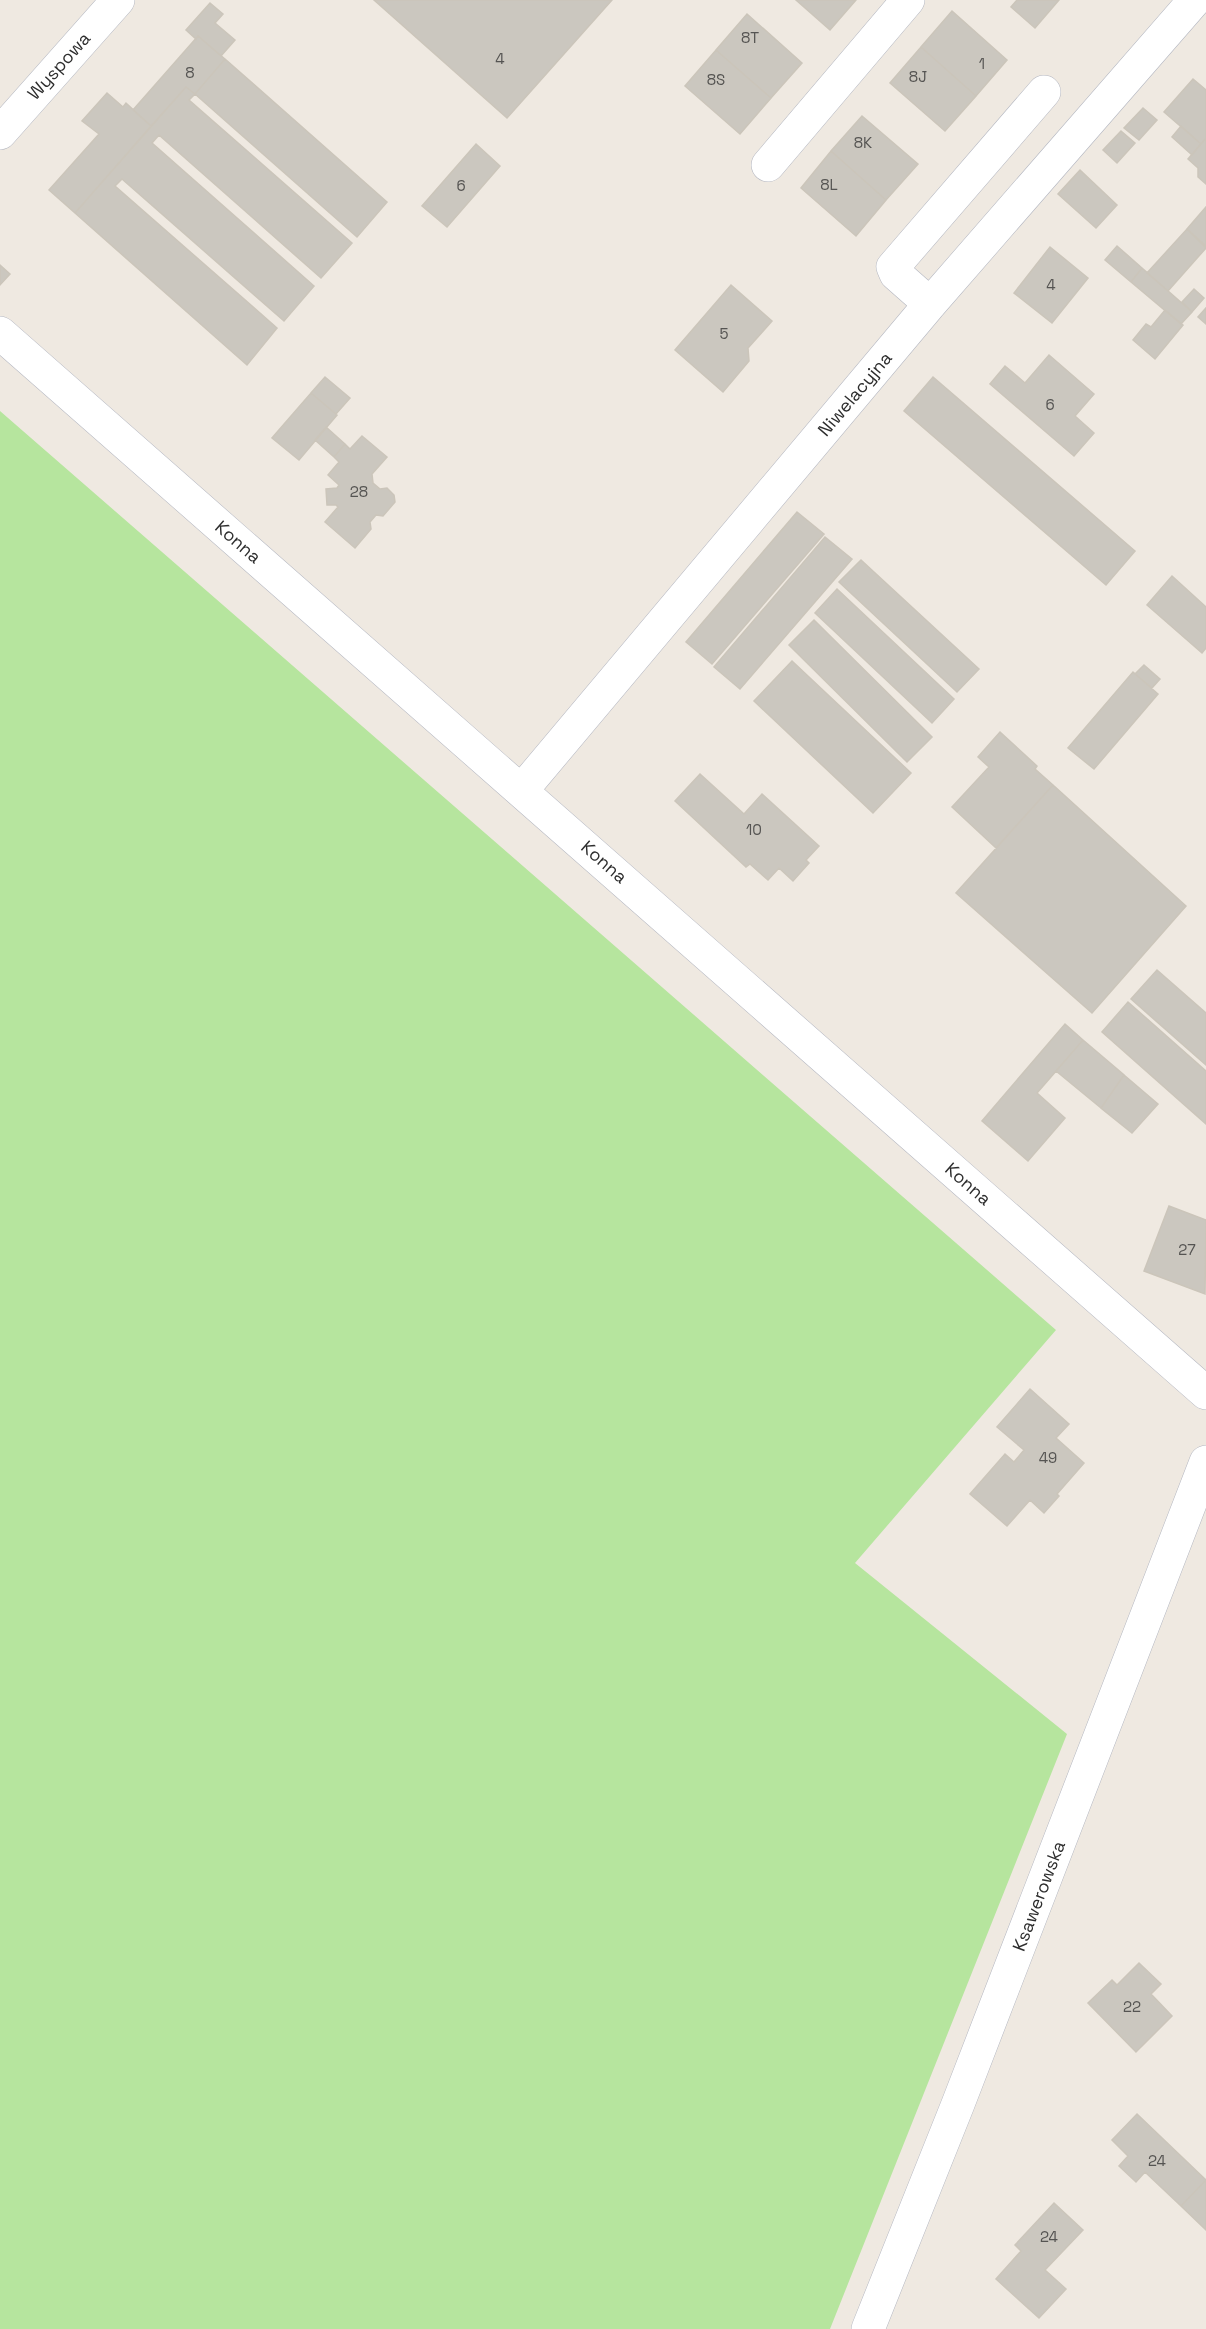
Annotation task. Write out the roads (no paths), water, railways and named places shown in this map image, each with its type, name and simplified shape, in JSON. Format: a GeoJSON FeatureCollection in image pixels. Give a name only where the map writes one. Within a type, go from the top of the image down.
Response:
{"type":"FeatureCollection","features":[{"type":"Feature","properties":{"kind":"street","name":"Wyspowa"},"geometry":{"type":"LineString","coordinates":[[0,133],[118,0]]}},
{"type":"Feature","properties":{"kind":"street"},"geometry":{"type":"LineString","coordinates":[[768,165],[908,0]]}},
{"type":"Feature","properties":{"kind":"street","name":"Niwelacyjna"},"geometry":{"type":"LineString","coordinates":[[522,790],[930,304],[1196,5]]}},
{"type":"Feature","properties":{"kind":"street"},"geometry":{"type":"LineString","coordinates":[[930,304],[896,274],[893,267],[1044,92]]}},
{"type":"Feature","properties":{"kind":"street","name":"Konna"},"geometry":{"type":"LineString","coordinates":[[0,333],[1206,1393]]}},
{"type":"Feature","properties":{"kind":"street","name":"Ksawerowska"},"geometry":{"type":"LineString","coordinates":[[868,2329],[958,2104],[1206,1464]]}}]}
